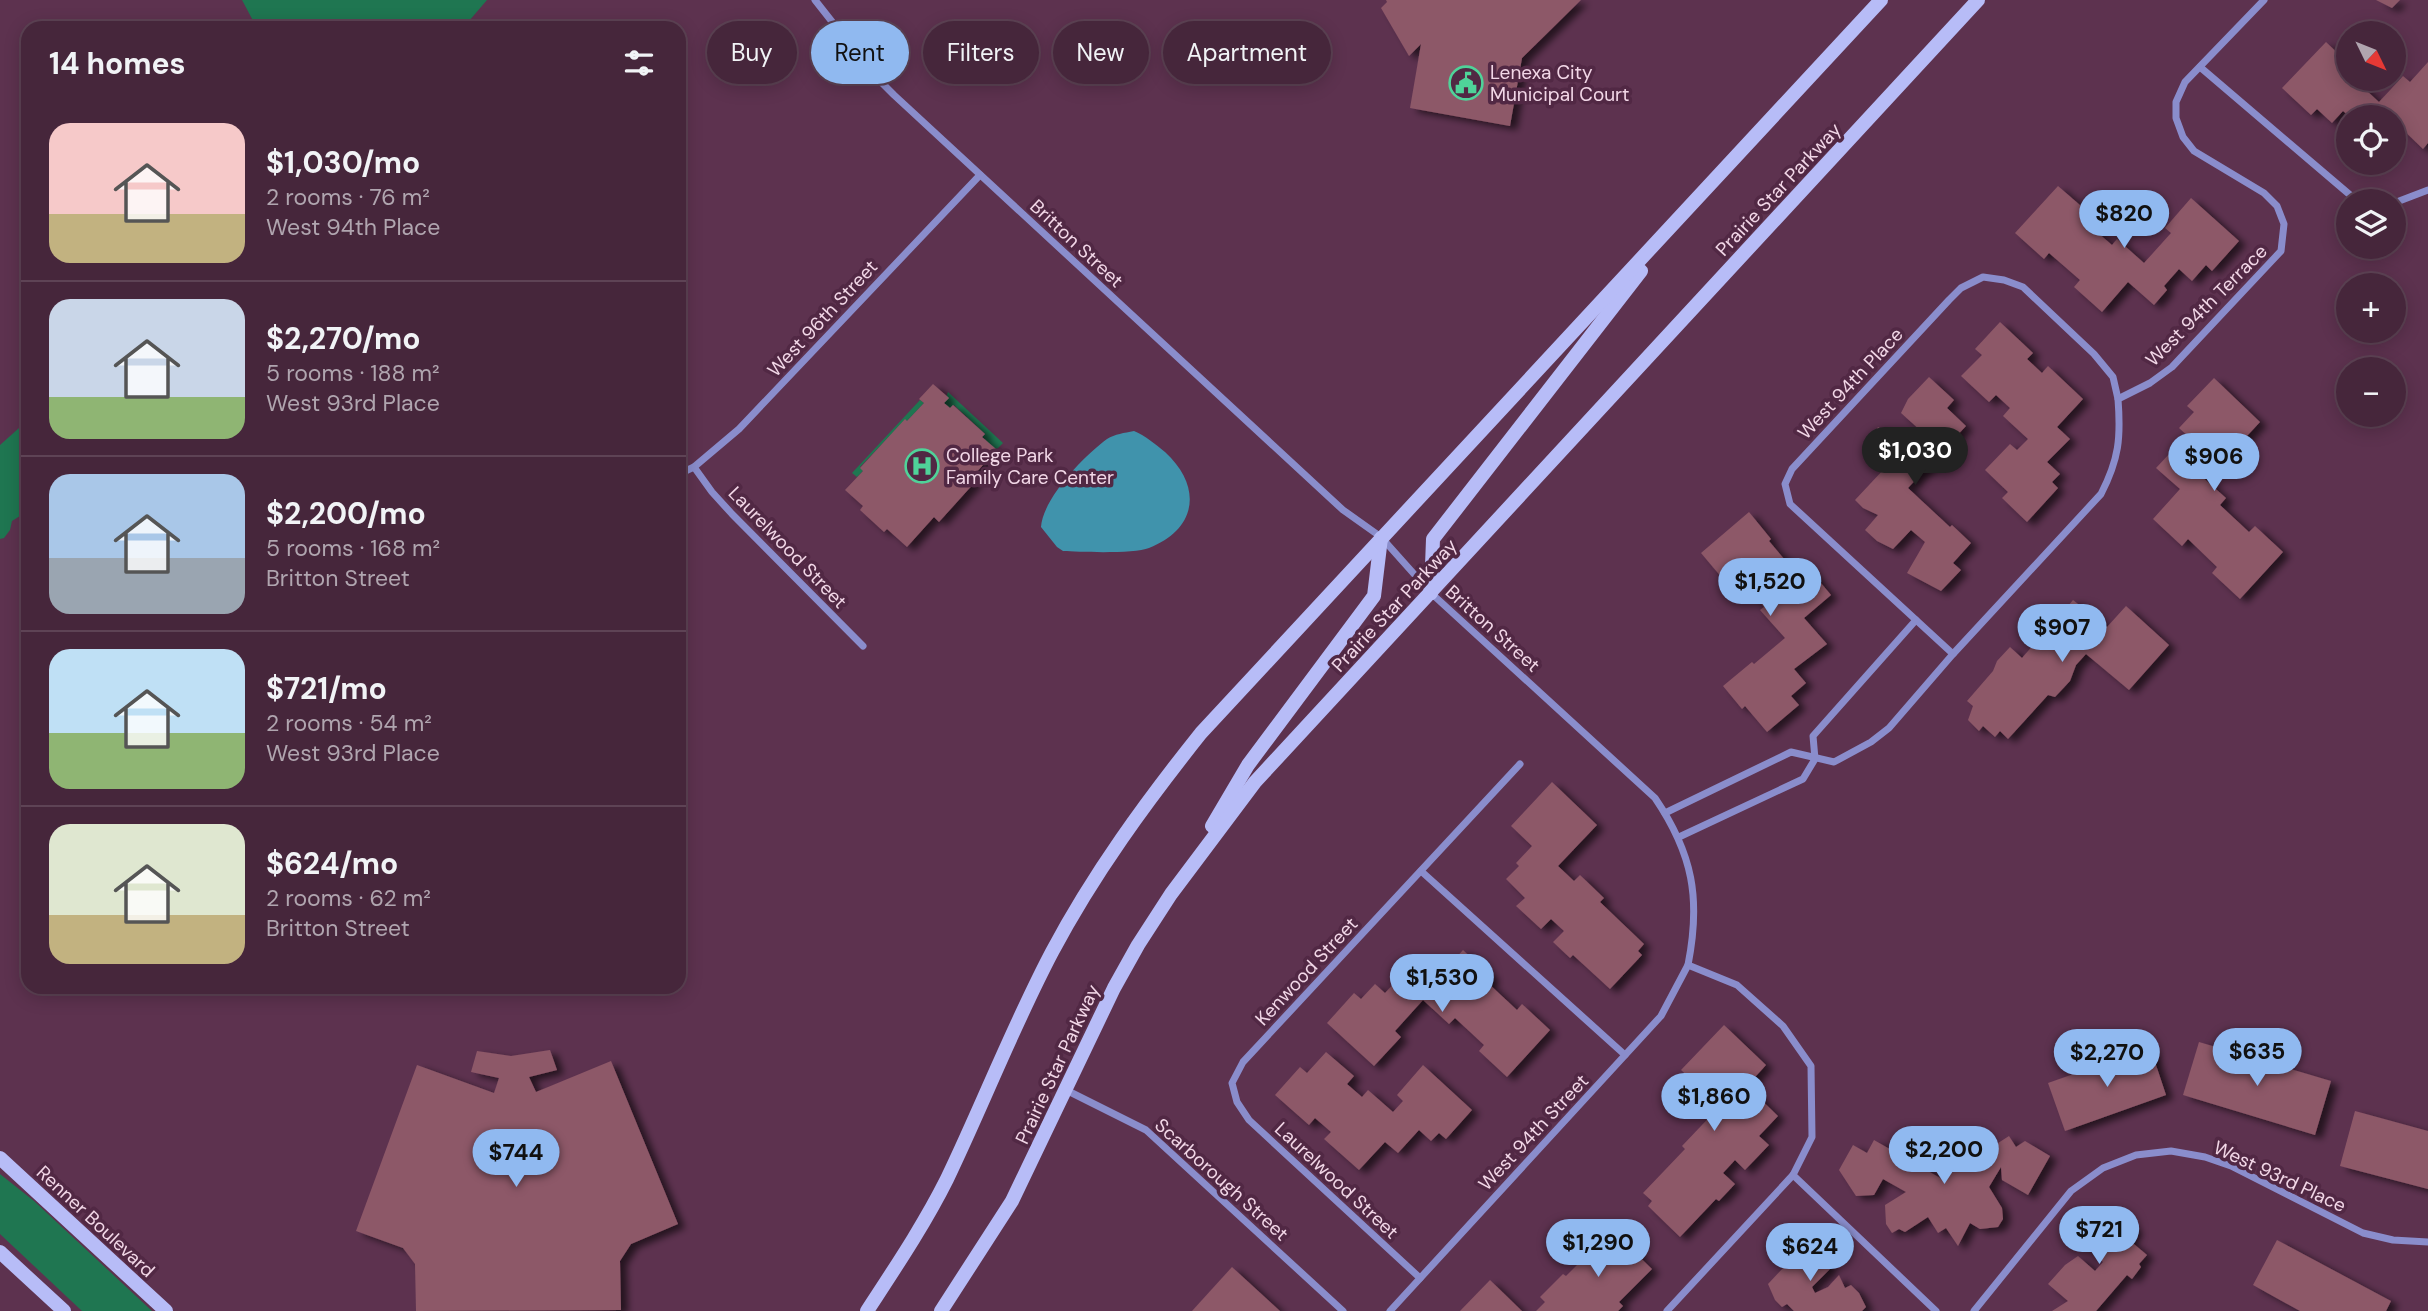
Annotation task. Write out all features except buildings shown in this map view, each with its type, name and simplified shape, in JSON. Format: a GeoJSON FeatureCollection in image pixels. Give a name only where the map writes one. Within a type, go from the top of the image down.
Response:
{"type":"FeatureCollection","features":[{"type":"Feature","properties":{"kind":"main road"},"geometry":{"type":"LineString","coordinates":[[867,1311],[945,1182],[1051,954],[1115,847],[1152,794],[1201,733],[1881,0]]}},
{"type":"Feature","properties":{"kind":"main road","name":"Prairie Star Parkway"},"geometry":{"type":"LineString","coordinates":[[941,1311],[1012,1201],[1138,945],[1182,879],[1255,782],[1978,0]]}},
{"type":"Feature","properties":{"kind":"main road"},"geometry":{"type":"LineString","coordinates":[[1431,593],[1433,539],[1698,198]]}},
{"type":"Feature","properties":{"kind":"main road"},"geometry":{"type":"LineString","coordinates":[[1182,879],[1248,765],[1374,596],[1381,537]]}},
{"type":"Feature","properties":{"kind":"main road","name":"Renner Boulevard"},"geometry":{"type":"LineString","coordinates":[[3,1163],[166,1311]]}},
{"type":"Feature","properties":{"kind":"main road"},"geometry":{"type":"LineString","coordinates":[[0,1252],[64,1311]]}},
{"type":"Feature","properties":{"kind":"street","name":"Britton Street"},"geometry":{"type":"LineString","coordinates":[[815,0],[874,75],[1343,510],[1381,537],[1431,593],[1655,798],[1679,837],[1690,872],[1693,934],[1688,965]]}},
{"type":"Feature","properties":{"kind":"street","name":"West 94th Terrace"},"geometry":{"type":"LineString","coordinates":[[2118,399],[2150,383],[2172,367],[2281,251],[2284,224],[2277,206],[2264,193],[2194,152],[2183,138],[2176,118],[2176,102],[2185,82],[2264,0]]}},
{"type":"Feature","properties":{"kind":"street"},"geometry":{"type":"LineString","coordinates":[[2200,67],[2343,189]]}},
{"type":"Feature","properties":{"kind":"street","name":"West 96th Street"},"geometry":{"type":"LineString","coordinates":[[686,471],[718,449],[756,412],[980,174]]}},
{"type":"Feature","properties":{"kind":"street"},"geometry":{"type":"LineString","coordinates":[[2406,199],[2428,190]]}},
{"type":"Feature","properties":{"kind":"street","name":"West 94th Place"},"geometry":{"type":"LineString","coordinates":[[1953,654],[1790,504],[1785,484],[1791,469],[1961,288],[1983,277],[2004,280],[2023,287],[2094,354],[2113,377],[2118,399]]}},
{"type":"Feature","properties":{"kind":"street"},"geometry":{"type":"LineString","coordinates":[[1665,813],[1791,752],[1834,762],[1871,742],[1889,728],[1953,654],[2101,494],[2119,450],[2121,433],[2118,399]]}},
{"type":"Feature","properties":{"kind":"street","name":"Laurelwood Street"},"geometry":{"type":"LineString","coordinates":[[694,467],[732,514],[863,646]]}},
{"type":"Feature","properties":{"kind":"street"},"geometry":{"type":"LineString","coordinates":[[1679,837],[1803,779],[1815,759],[1812,736],[1916,620]]}},
{"type":"Feature","properties":{"kind":"street","name":"Kenwood Street"},"geometry":{"type":"LineString","coordinates":[[1237,1102],[1232,1083],[1242,1062],[1520,764]]}},
{"type":"Feature","properties":{"kind":"street"},"geometry":{"type":"LineString","coordinates":[[1421,871],[1625,1055]]}},
{"type":"Feature","properties":{"kind":"street"},"geometry":{"type":"LineString","coordinates":[[1667,1311],[1793,1175],[1812,1137],[1811,1066],[1783,1026],[1737,985],[1688,965]]}},
{"type":"Feature","properties":{"kind":"street","name":"West 94th Street"},"geometry":{"type":"LineString","coordinates":[[1390,1311],[1661,1016],[1688,965]]}},
{"type":"Feature","properties":{"kind":"street","name":"Scarborough Street"},"geometry":{"type":"LineString","coordinates":[[1066,1090],[1146,1130],[1343,1311]]}},
{"type":"Feature","properties":{"kind":"street","name":"Laurelwood Street"},"geometry":{"type":"LineString","coordinates":[[1237,1102],[1249,1120],[1420,1278]]}},
{"type":"Feature","properties":{"kind":"street","name":"West 93rd Place"},"geometry":{"type":"LineString","coordinates":[[1974,1311],[2071,1191],[2103,1168],[2136,1154],[2171,1151],[2205,1157],[2231,1166],[2363,1233],[2393,1240],[2428,1242]]}},
{"type":"Feature","properties":{"kind":"street"},"geometry":{"type":"LineString","coordinates":[[1793,1175],[1936,1311]]}},
{"type":"Feature","properties":{"kind":"green space"},"geometry":{"type":"Polygon","coordinates":[[[242,0],[487,0],[469,21],[253,21],[242,0]]]}},
{"type":"Feature","properties":{"kind":"green space"},"geometry":{"type":"Polygon","coordinates":[[[948,392],[1003,443],[996,450],[982,437],[985,434],[954,405],[950,408],[944,403],[948,392]]]}},
{"type":"Feature","properties":{"kind":"green space"},"geometry":{"type":"Polygon","coordinates":[[[920,400],[924,403],[860,467],[863,471],[857,477],[852,473],[920,400]]]}},
{"type":"Feature","properties":{"kind":"green space"},"geometry":{"type":"Polygon","coordinates":[[[21,426],[21,515],[12,521],[10,530],[0,539],[0,445],[21,426]]]}},
{"type":"Feature","properties":{"kind":"green space"},"geometry":{"type":"Polygon","coordinates":[[[0,1174],[34,1201],[152,1311],[82,1311],[0,1234],[0,1174]]]}},
{"type":"Feature","properties":{"kind":"water"},"geometry":{"type":"Polygon","coordinates":[[[1134,431],[1165,452],[1177,465],[1189,493],[1185,519],[1165,540],[1142,550],[1063,551],[1041,527],[1049,503],[1066,478],[1098,446],[1113,436],[1134,431]]]}},
{"type":"Feature","properties":{"kind":"place","name":"Lenexa City Municipal Court"},"geometry":{"type":"Point","coordinates":[1466,83]}},
{"type":"Feature","properties":{"kind":"place","name":"College Park Family Care Center"},"geometry":{"type":"Point","coordinates":[922,466]}}]}
